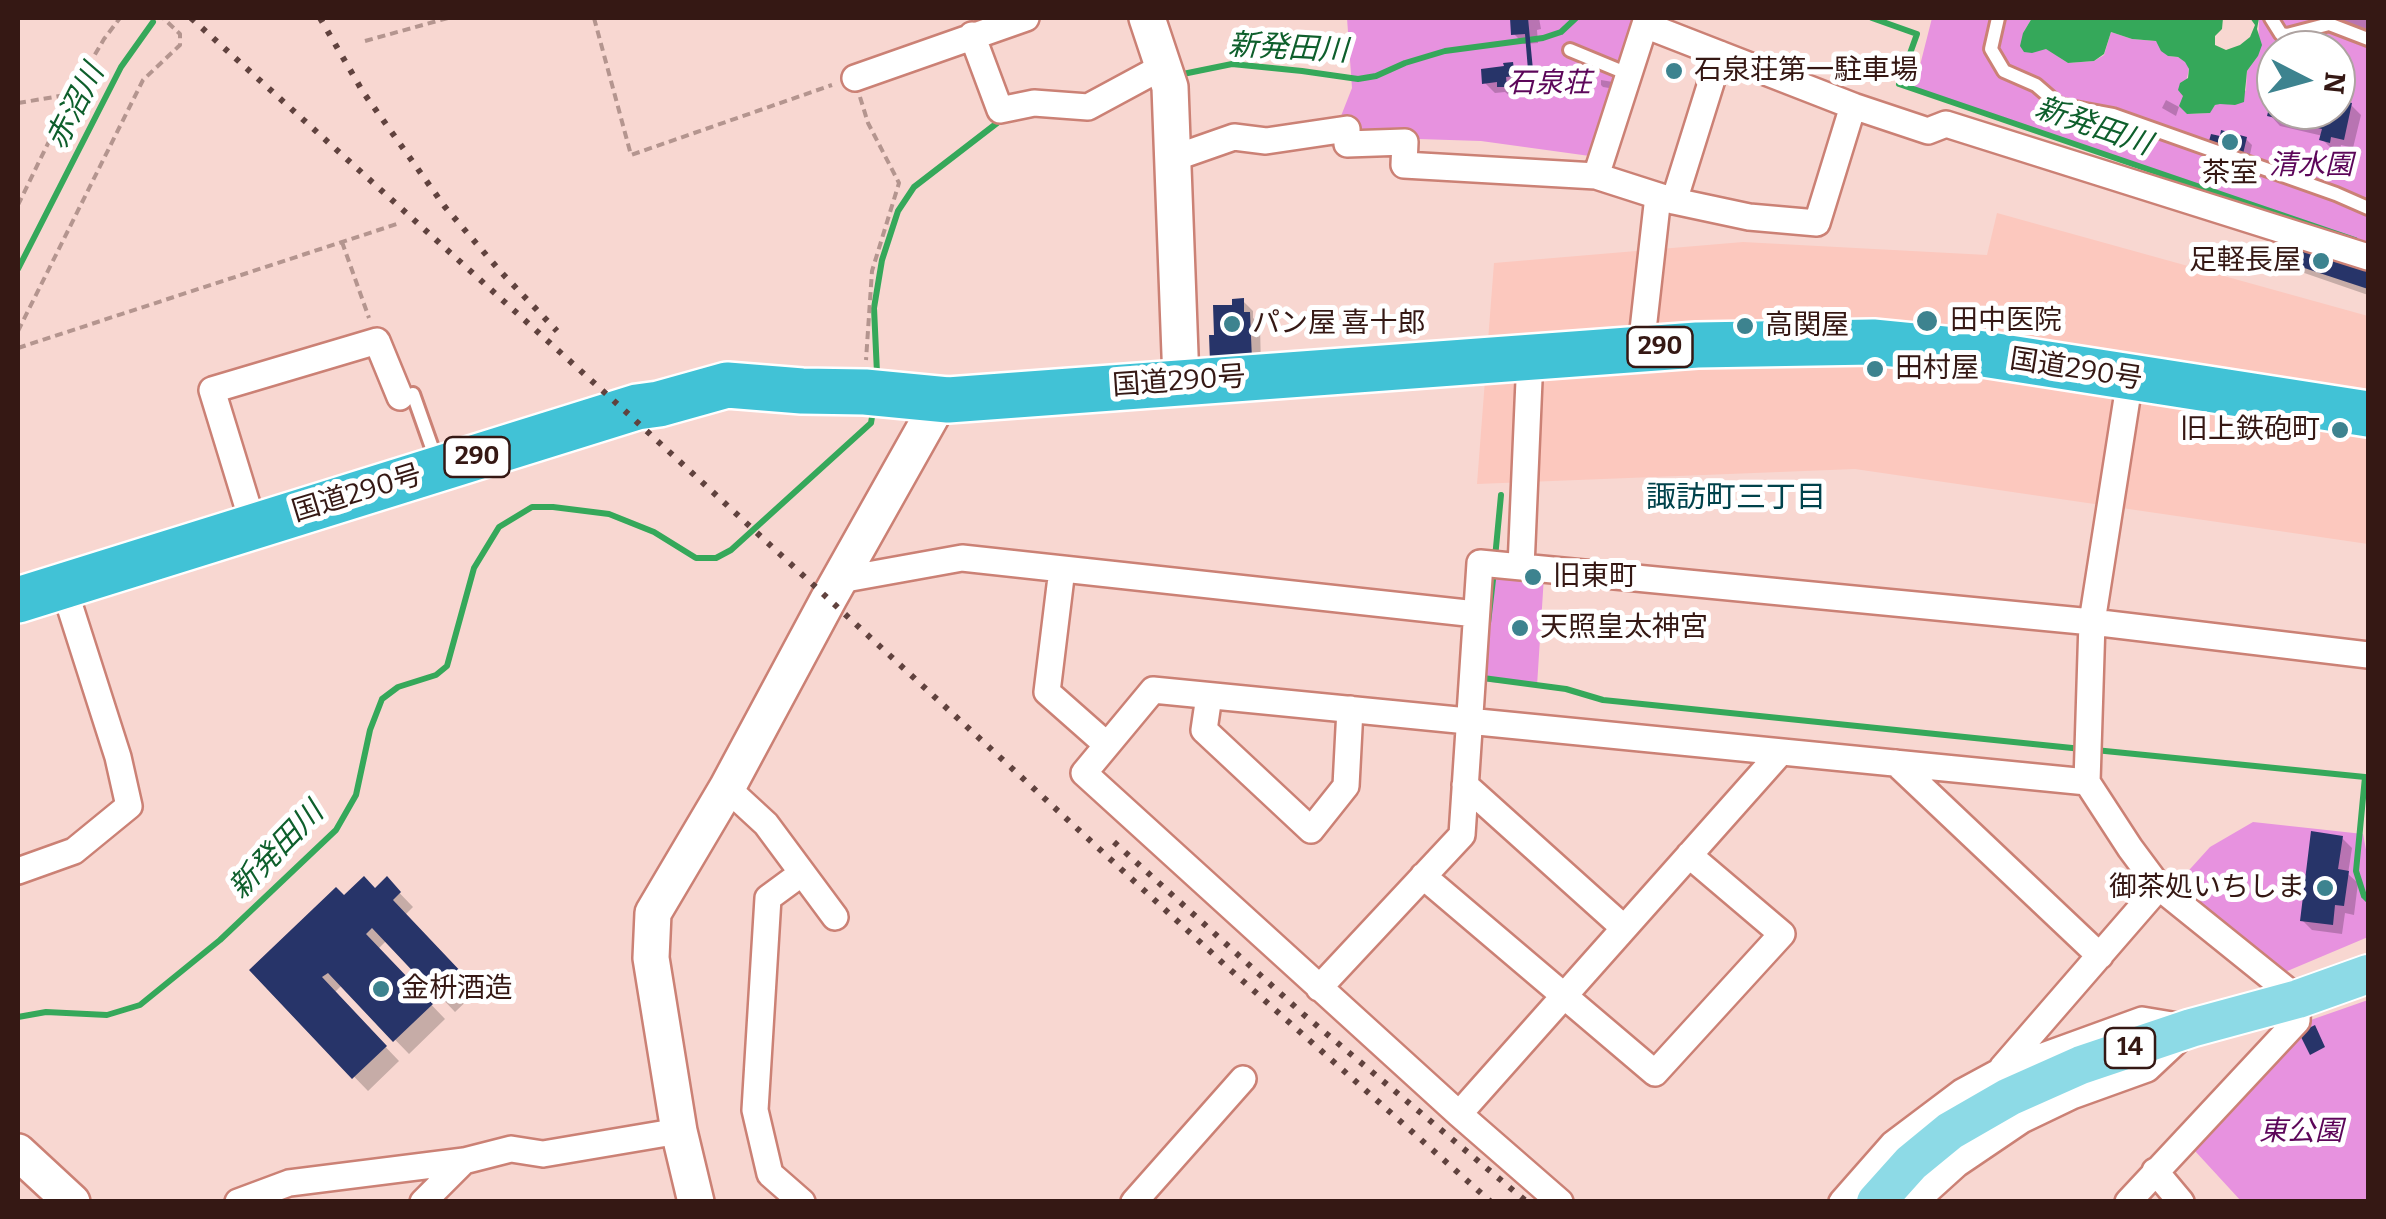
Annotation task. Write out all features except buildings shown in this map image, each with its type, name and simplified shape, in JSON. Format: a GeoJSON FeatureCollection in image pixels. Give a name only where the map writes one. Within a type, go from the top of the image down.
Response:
{"type":"FeatureCollection","features":[{"type":"Feature","properties":{"kind":"highway","name":"国道290号"},"geometry":{"type":"LineString","coordinates":[[18,600],[637,406],[659,404],[727,384],[948,400],[1641,348],[1873,342],[1964,352],[2368,414]]}},
{"type":"Feature","properties":{"kind":"main road","name":"14"},"geometry":{"type":"LineString","coordinates":[[1876,1202],[1911,1163],[1950,1130],[2008,1096],[2081,1065],[2368,974]]}},
{"type":"Feature","properties":{"kind":"street"},"geometry":{"type":"LineString","coordinates":[[855,78],[1026,18]]}},
{"type":"Feature","properties":{"kind":"street"},"geometry":{"type":"LineString","coordinates":[[1147,18],[1167,76],[1182,381]]}},
{"type":"Feature","properties":{"kind":"street"},"geometry":{"type":"LineString","coordinates":[[1596,176],[1646,21],[1853,106],[1928,131],[1946,124],[2368,257]]}},
{"type":"Feature","properties":{"kind":"street"},"geometry":{"type":"LineString","coordinates":[[972,35],[1000,110],[1034,103],[1088,106],[1167,76]]}},
{"type":"Feature","properties":{"kind":"street"},"geometry":{"type":"LineString","coordinates":[[1641,348],[1666,198],[1720,54]]}},
{"type":"Feature","properties":{"kind":"street"},"geometry":{"type":"LineString","coordinates":[[1174,158],[1234,137],[1266,140],[1347,129],[1347,144],[1405,142],[1404,165],[1596,176],[1666,198],[1749,217],[1817,223],[1853,106]]}},
{"type":"Feature","properties":{"kind":"street"},"geometry":{"type":"LineString","coordinates":[[254,526],[212,390],[377,341],[406,396]]}},
{"type":"Feature","properties":{"kind":"street"},"geometry":{"type":"LineString","coordinates":[[1521,566],[1530,356]]}},
{"type":"Feature","properties":{"kind":"street"},"geometry":{"type":"LineString","coordinates":[[2128,1202],[2297,1021],[2298,999],[2159,887],[2087,782],[2092,622],[2130,379]]}},
{"type":"Feature","properties":{"kind":"street"},"geometry":{"type":"LineString","coordinates":[[696,1202],[651,958],[654,913],[937,406],[948,400]]}},
{"type":"Feature","properties":{"kind":"street"},"geometry":{"type":"LineString","coordinates":[[840,580],[962,558],[1476,614]]}},
{"type":"Feature","properties":{"kind":"street"},"geometry":{"type":"LineString","coordinates":[[1319,988],[1462,835],[1480,562],[2092,622],[2368,656]]}},
{"type":"Feature","properties":{"kind":"street"},"geometry":{"type":"LineString","coordinates":[[1062,569],[1047,692],[1106,745]]}},
{"type":"Feature","properties":{"kind":"street"},"geometry":{"type":"LineString","coordinates":[[18,871],[74,852],[129,806],[118,757],[63,585]]}},
{"type":"Feature","properties":{"kind":"street"},"geometry":{"type":"LineString","coordinates":[[1560,1202],[1084,773],[1152,690],[2087,782]]}},
{"type":"Feature","properties":{"kind":"street"},"geometry":{"type":"LineString","coordinates":[[1209,696],[1204,730],[1311,830],[1346,786],[1350,709]]}},
{"type":"Feature","properties":{"kind":"street"},"geometry":{"type":"LineString","coordinates":[[1458,1114],[1782,752]]}},
{"type":"Feature","properties":{"kind":"street"},"geometry":{"type":"LineString","coordinates":[[1896,763],[2100,956]]}},
{"type":"Feature","properties":{"kind":"street"},"geometry":{"type":"LineString","coordinates":[[1465,786],[1624,928]]}},
{"type":"Feature","properties":{"kind":"street"},"geometry":{"type":"LineString","coordinates":[[727,788],[766,824],[836,917]]}},
{"type":"Feature","properties":{"kind":"street"},"geometry":{"type":"LineString","coordinates":[[1423,876],[1655,1073],[1782,934],[1689,855]]}},
{"type":"Feature","properties":{"kind":"street"},"geometry":{"type":"LineString","coordinates":[[802,873],[768,898],[755,1110],[770,1174],[802,1202]]}},
{"type":"Feature","properties":{"kind":"street"},"geometry":{"type":"LineString","coordinates":[[1999,1072],[2159,887]]}},
{"type":"Feature","properties":{"kind":"street"},"geometry":{"type":"LineString","coordinates":[[1842,1202],[1893,1144],[1962,1092],[1999,1072],[2142,1020],[2191,1028]]}},
{"type":"Feature","properties":{"kind":"street"},"geometry":{"type":"LineString","coordinates":[[1915,1202],[1958,1164],[2022,1120],[2072,1096],[2147,1069],[2191,1028]]}},
{"type":"Feature","properties":{"kind":"street"},"geometry":{"type":"LineString","coordinates":[[1134,1202],[1243,1079]]}},
{"type":"Feature","properties":{"kind":"street"},"geometry":{"type":"LineString","coordinates":[[238,1202],[288,1183],[464,1161],[512,1149],[543,1154],[680,1131]]}},
{"type":"Feature","properties":{"kind":"street"},"geometry":{"type":"LineString","coordinates":[[18,1152],[72,1202]]}},
{"type":"Feature","properties":{"kind":"street"},"geometry":{"type":"LineString","coordinates":[[423,1202],[464,1161]]}},
{"type":"Feature","properties":{"kind":"street"},"geometry":{"type":"LineString","coordinates":[[2155,1171],[2181,1202]]}},
{"type":"Feature","properties":{"kind":"lane"},"geometry":{"type":"LineString","coordinates":[[1998,18],[1990,49],[2004,71],[2036,85],[2058,104],[2113,115],[2368,208]]}},
{"type":"Feature","properties":{"kind":"lane"},"geometry":{"type":"LineString","coordinates":[[2271,18],[2286,36],[2329,24],[2368,39]]}},
{"type":"Feature","properties":{"kind":"lane"},"geometry":{"type":"LineString","coordinates":[[1570,50],[1628,74]]}},
{"type":"Feature","properties":{"kind":"lane"},"geometry":{"type":"LineString","coordinates":[[406,396],[440,468]]}},
{"type":"Feature","properties":{"kind":"path"},"geometry":{"type":"LineString","coordinates":[[18,205],[72,94],[120,18]]}},
{"type":"Feature","properties":{"kind":"path"},"geometry":{"type":"LineString","coordinates":[[18,331],[143,80],[180,44],[180,34],[163,18]]}},
{"type":"Feature","properties":{"kind":"path"},"geometry":{"type":"LineString","coordinates":[[365,41],[448,18]]}},
{"type":"Feature","properties":{"kind":"path"},"geometry":{"type":"LineString","coordinates":[[594,18],[631,155],[855,78],[868,123],[899,184],[872,272],[865,392]]}},
{"type":"Feature","properties":{"kind":"path"},"geometry":{"type":"LineString","coordinates":[[18,103],[72,94]]}},
{"type":"Feature","properties":{"kind":"path"},"geometry":{"type":"LineString","coordinates":[[18,348],[400,223]]}},
{"type":"Feature","properties":{"kind":"path"},"geometry":{"type":"LineString","coordinates":[[342,242],[377,341]]}},
{"type":"Feature","properties":{"kind":"shaded area"},"geometry":{"type":"Polygon","coordinates":[[[2032,18],[2223,18],[2215,45],[2226,50],[2250,37],[2255,25],[2250,18],[2259,18],[2256,59],[2247,71],[2244,102],[2215,105],[2210,113],[2187,114],[2179,106],[2183,96],[2178,90],[2188,78],[2189,69],[2178,57],[2161,51],[2156,41],[2111,32],[2104,54],[2094,61],[2068,63],[2046,49],[2024,52],[2020,46],[2032,18]]]}},
{"type":"Feature","properties":{"kind":"shaded area"},"geometry":{"type":"Polygon","coordinates":[[[1997,213],[2368,316],[2368,544],[1855,469],[1477,484],[1494,263],[1743,242],[1987,255],[1997,213]]]}},
{"type":"Feature","properties":{"kind":"green space","name":"石泉荘"},"geometry":{"type":"Polygon","coordinates":[[[1347,18],[1641,18],[1597,157],[1481,141],[1356,137],[1341,116],[1352,88],[1347,18]]]}},
{"type":"Feature","properties":{"kind":"green space","name":"清水園"},"geometry":{"type":"Polygon","coordinates":[[[1932,18],[2032,18],[2023,33],[2068,63],[2094,61],[2104,55],[2111,32],[2156,41],[2168,56],[2178,57],[2189,69],[2183,96],[2187,114],[2209,113],[2220,103],[2235,105],[2246,90],[2247,71],[2256,59],[2256,130],[2356,130],[2356,30],[2259,30],[2259,18],[2368,18],[2368,245],[1914,89],[1932,18]]]}},
{"type":"Feature","properties":{"kind":"green space"},"geometry":{"type":"Polygon","coordinates":[[[1488,571],[1544,576],[1537,686],[1478,681],[1488,571]]]}},
{"type":"Feature","properties":{"kind":"green space"},"geometry":{"type":"Polygon","coordinates":[[[2253,822],[2363,834],[2368,860],[2368,937],[2285,972],[2190,896],[2181,879],[2210,847],[2253,822]]]}},
{"type":"Feature","properties":{"kind":"green space","name":"東公園"},"geometry":{"type":"Polygon","coordinates":[[[2368,1000],[2368,1201],[2241,1201],[2195,1151],[2305,1022],[2368,1000]]]}},
{"type":"Feature","properties":{"kind":"waterway","name":"新発田川"},"geometry":{"type":"LineString","coordinates":[[1178,75],[1232,64],[1358,79],[1445,51],[1543,38],[1561,32],[1576,18]]}},
{"type":"Feature","properties":{"kind":"waterway","name":"新発田川"},"geometry":{"type":"LineString","coordinates":[[1872,18],[1917,34],[1899,84],[2355,240]]}},
{"type":"Feature","properties":{"kind":"waterway","name":"赤沼川"},"geometry":{"type":"LineString","coordinates":[[18,269],[121,67],[153,22]]}},
{"type":"Feature","properties":{"kind":"waterway","name":"新発田川"},"geometry":{"type":"LineString","coordinates":[[877,373],[874,308],[882,260],[898,211],[914,187],[1006,119]]}},
{"type":"Feature","properties":{"kind":"waterway","name":"新発田川"},"geometry":{"type":"LineString","coordinates":[[18,1017],[46,1012],[107,1015],[140,1005],[220,940],[336,830],[356,795],[370,730],[382,699],[398,687],[436,675],[447,666],[474,568],[499,527],[532,507],[609,514],[654,532],[696,558],[716,558],[731,550],[871,423],[873,411]]}},
{"type":"Feature","properties":{"kind":"waterway"},"geometry":{"type":"LineString","coordinates":[[1495,558],[1501,495]]}},
{"type":"Feature","properties":{"kind":"waterway"},"geometry":{"type":"LineString","coordinates":[[1488,623],[1494,571]]}},
{"type":"Feature","properties":{"kind":"waterway"},"geometry":{"type":"LineString","coordinates":[[1483,675],[1566,689],[1603,700],[2082,749]]}},
{"type":"Feature","properties":{"kind":"waterway"},"geometry":{"type":"LineString","coordinates":[[2095,750],[2365,777],[2356,871],[2368,900]]}},
{"type":"Feature","properties":{"kind":"railway"},"geometry":{"type":"LineString","coordinates":[[191,18],[625,411],[1226,966],[1491,1202]]}},
{"type":"Feature","properties":{"kind":"railway"},"geometry":{"type":"LineString","coordinates":[[320,18],[363,92],[445,207],[557,331]]}},
{"type":"Feature","properties":{"kind":"railway"},"geometry":{"type":"LineString","coordinates":[[1114,842],[1303,1014],[1527,1202]]}},
{"type":"Feature","properties":{"kind":"place","name":"石泉荘第一駐車場"},"geometry":{"type":"Point","coordinates":[1674,71]}},
{"type":"Feature","properties":{"kind":"place","name":"茶室"},"geometry":{"type":"Point","coordinates":[2230,142]}},
{"type":"Feature","properties":{"kind":"place","name":"足軽長屋"},"geometry":{"type":"Point","coordinates":[2321,261]}},
{"type":"Feature","properties":{"kind":"place","name":"田中医院"},"geometry":{"type":"Point","coordinates":[1927,321]}},
{"type":"Feature","properties":{"kind":"place","name":"パン屋 喜十郎"},"geometry":{"type":"Point","coordinates":[1232,324]}},
{"type":"Feature","properties":{"kind":"place","name":"高関屋"},"geometry":{"type":"Point","coordinates":[1745,326]}},
{"type":"Feature","properties":{"kind":"place","name":"田村屋"},"geometry":{"type":"Point","coordinates":[1875,369]}},
{"type":"Feature","properties":{"kind":"place","name":"旧上鉄砲町"},"geometry":{"type":"Point","coordinates":[2340,430]}},
{"type":"Feature","properties":{"kind":"place","name":"旧東町"},"geometry":{"type":"Point","coordinates":[1533,577]}},
{"type":"Feature","properties":{"kind":"place","name":"天照皇太神宮"},"geometry":{"type":"Point","coordinates":[1520,628]}},
{"type":"Feature","properties":{"kind":"place","name":"御茶処いちしま"},"geometry":{"type":"Point","coordinates":[2325,888]}},
{"type":"Feature","properties":{"kind":"place","name":"金枡酒造"},"geometry":{"type":"Point","coordinates":[381,989]}},
{"type":"Feature","properties":{"kind":"district","name":"諏訪町三丁目"},"geometry":{"type":"Point","coordinates":[1736,499]}}]}
